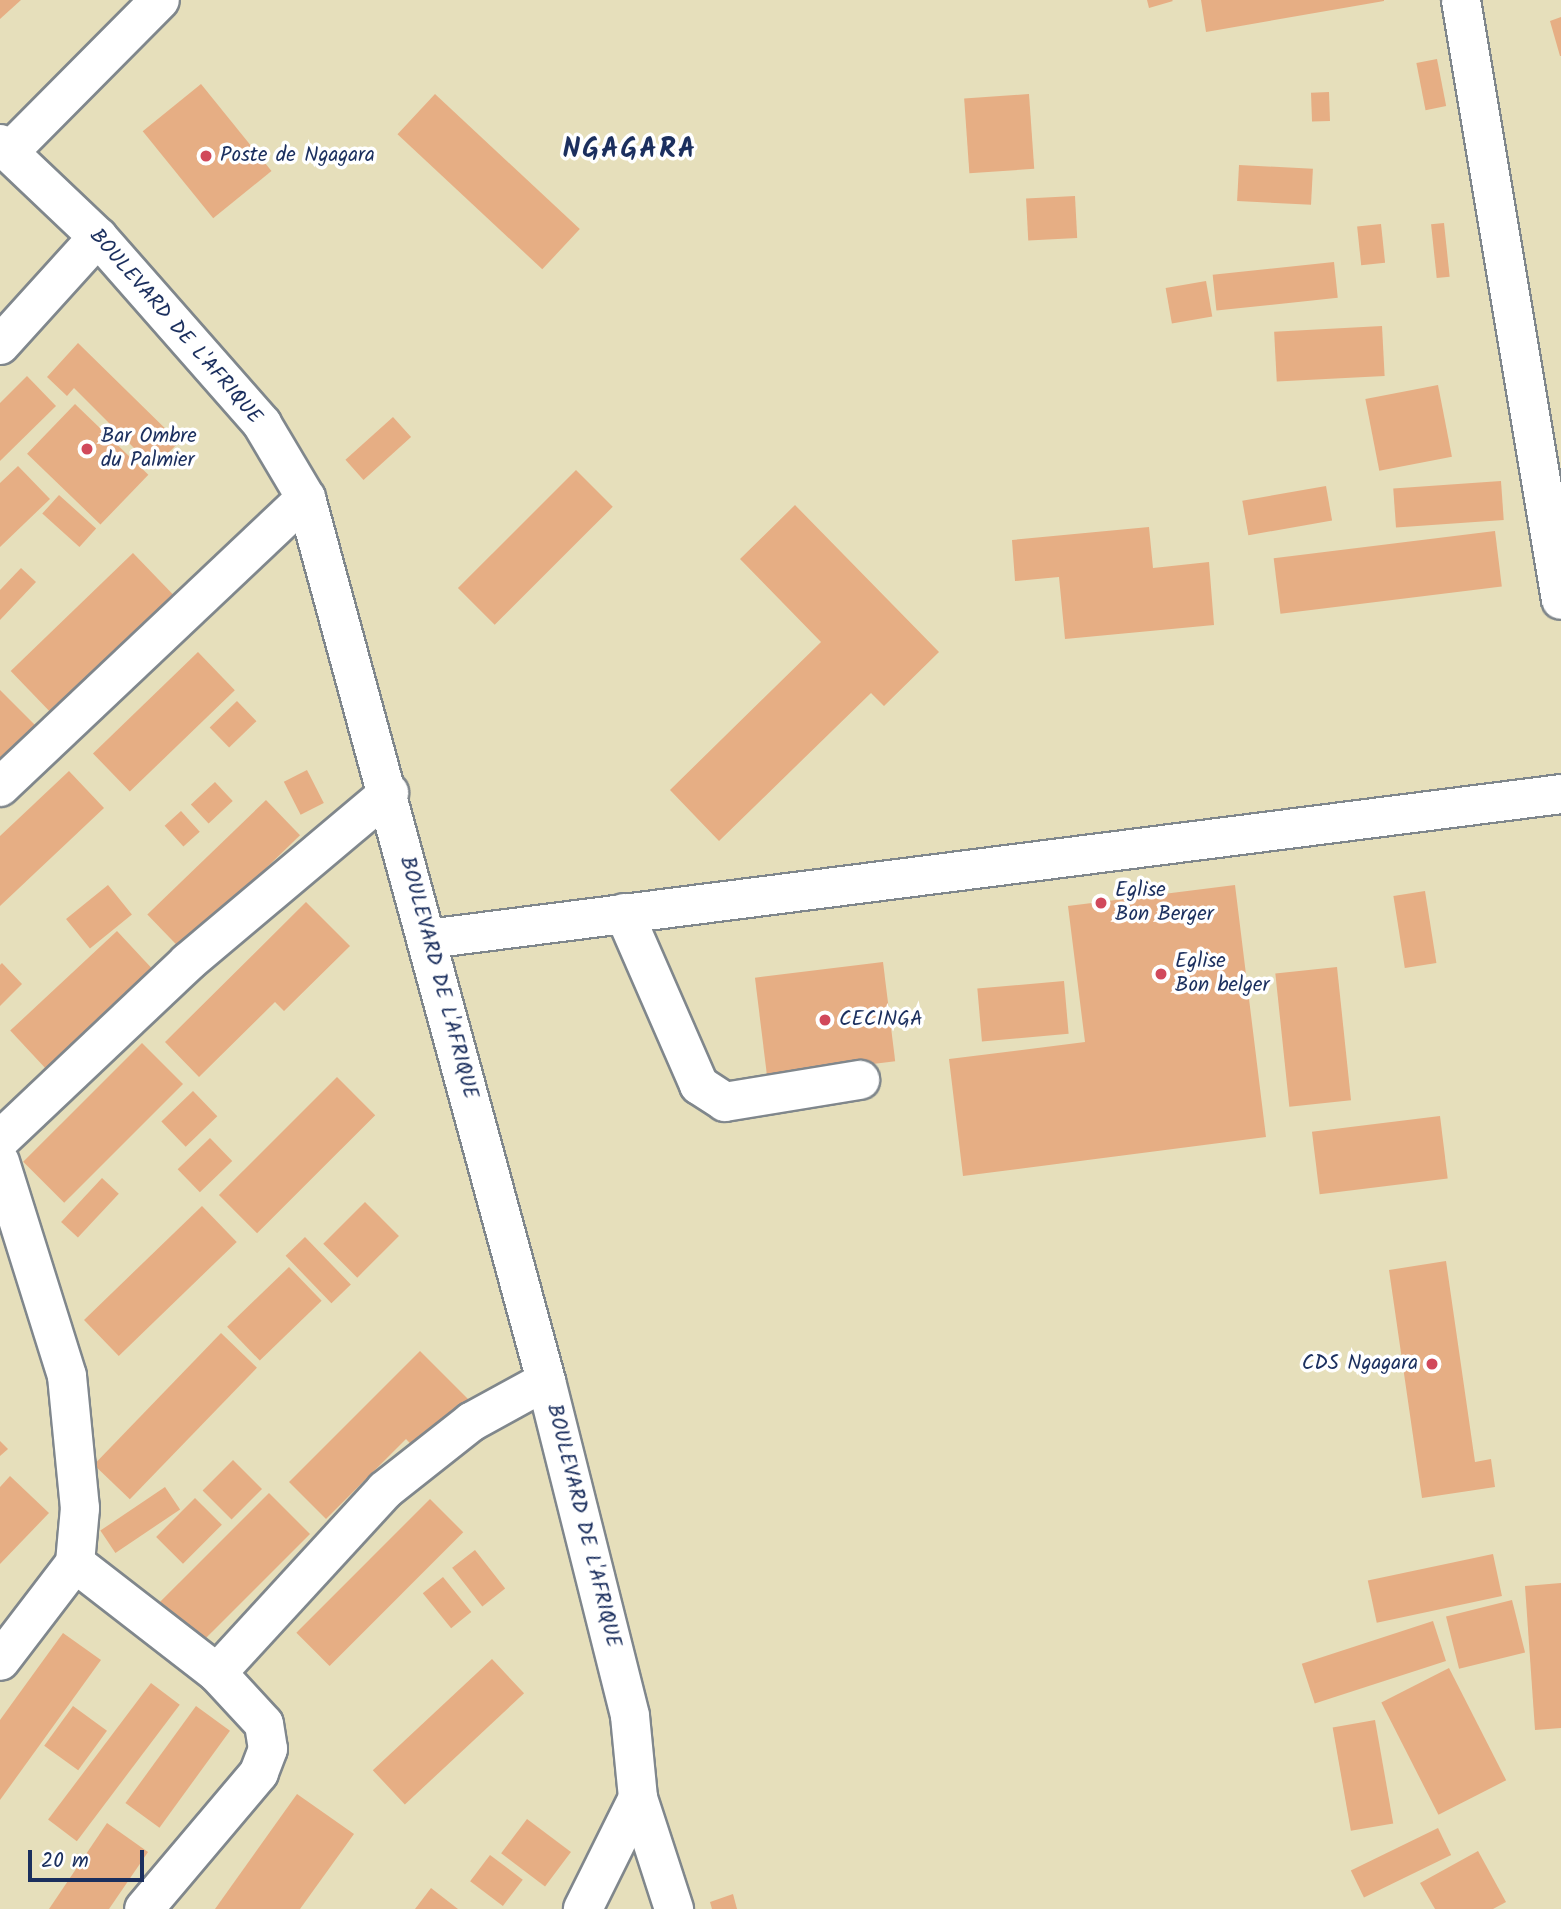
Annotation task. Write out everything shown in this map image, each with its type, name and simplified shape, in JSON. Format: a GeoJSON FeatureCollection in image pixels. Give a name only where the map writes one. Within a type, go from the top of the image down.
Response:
{"type":"FeatureCollection","features":[{"type":"Feature","properties":{"kind":"street"},"geometry":{"type":"LineString","coordinates":[[4,148],[160,0]]}},
{"type":"Feature","properties":{"kind":"street"},"geometry":{"type":"LineString","coordinates":[[1461,0],[1561,600]]}},
{"type":"Feature","properties":{"kind":"street","name":"BOULEVARD DE L'AFRIQUE"},"geometry":{"type":"LineString","coordinates":[[4,148],[98,237],[262,424],[306,498],[389,793],[610,1623],[630,1716],[638,1798],[674,1909]]}},
{"type":"Feature","properties":{"kind":"street"},"geometry":{"type":"LineString","coordinates":[[0,345],[98,237]]}},
{"type":"Feature","properties":{"kind":"street"},"geometry":{"type":"LineString","coordinates":[[0,787],[306,498]]}},
{"type":"Feature","properties":{"kind":"street"},"geometry":{"type":"LineString","coordinates":[[0,1140],[188,962],[389,793]]}},
{"type":"Feature","properties":{"kind":"street"},"geometry":{"type":"LineString","coordinates":[[428,939],[1561,794]]}},
{"type":"Feature","properties":{"kind":"street"},"geometry":{"type":"LineString","coordinates":[[624,913],[699,1085],[725,1102],[860,1080]]}},
{"type":"Feature","properties":{"kind":"street"},"geometry":{"type":"LineString","coordinates":[[0,1161],[9,1222],[67,1376],[80,1508],[75,1563],[0,1661]]}},
{"type":"Feature","properties":{"kind":"street"},"geometry":{"type":"LineString","coordinates":[[217,1673],[385,1490],[471,1422],[546,1381]]}},
{"type":"Feature","properties":{"kind":"street"},"geometry":{"type":"LineString","coordinates":[[75,1563],[217,1673],[264,1724],[268,1749],[259,1773],[144,1909]]}},
{"type":"Feature","properties":{"kind":"street"},"geometry":{"type":"LineString","coordinates":[[583,1909],[638,1798]]}},
{"type":"Feature","properties":{"kind":"building"},"geometry":{"type":"Polygon","coordinates":[[[0,0],[21,0],[0,19],[0,0]]]}},
{"type":"Feature","properties":{"kind":"building"},"geometry":{"type":"Polygon","coordinates":[[[1147,0],[1172,0],[1173,1],[1149,8],[1147,0]]]}},
{"type":"Feature","properties":{"kind":"building"},"geometry":{"type":"Polygon","coordinates":[[[1201,0],[1384,0],[1384,1],[1206,32],[1201,0]]]}},
{"type":"Feature","properties":{"kind":"building"},"geometry":{"type":"Polygon","coordinates":[[[1561,17],[1561,56],[1560,56],[1550,21],[1561,17]]]}},
{"type":"Feature","properties":{"kind":"building"},"geometry":{"type":"Polygon","coordinates":[[[1437,59],[1446,106],[1426,110],[1416,63],[1437,59]]]}},
{"type":"Feature","properties":{"kind":"building"},"geometry":{"type":"Polygon","coordinates":[[[201,84],[271,171],[213,218],[143,131],[201,84]]]}},
{"type":"Feature","properties":{"kind":"building"},"geometry":{"type":"Polygon","coordinates":[[[1329,92],[1330,121],[1312,122],[1311,93],[1329,92]]]}},
{"type":"Feature","properties":{"kind":"building"},"geometry":{"type":"Polygon","coordinates":[[[435,94],[580,229],[542,269],[397,134],[435,94]]]}},
{"type":"Feature","properties":{"kind":"building"},"geometry":{"type":"Polygon","coordinates":[[[1029,94],[1034,169],[969,173],[964,99],[1029,94]]]}},
{"type":"Feature","properties":{"kind":"building"},"geometry":{"type":"Polygon","coordinates":[[[1239,165],[1313,169],[1311,205],[1237,201],[1239,165]]]}},
{"type":"Feature","properties":{"kind":"building"},"geometry":{"type":"Polygon","coordinates":[[[1075,196],[1077,238],[1028,241],[1026,199],[1075,196]]]}},
{"type":"Feature","properties":{"kind":"building"},"geometry":{"type":"Polygon","coordinates":[[[1444,223],[1450,277],[1437,278],[1431,224],[1444,223]]]}},
{"type":"Feature","properties":{"kind":"building"},"geometry":{"type":"Polygon","coordinates":[[[1381,224],[1385,263],[1361,265],[1357,227],[1381,224]]]}},
{"type":"Feature","properties":{"kind":"building"},"geometry":{"type":"Polygon","coordinates":[[[1334,262],[1338,298],[1216,311],[1213,275],[1334,262]]]}},
{"type":"Feature","properties":{"kind":"building"},"geometry":{"type":"Polygon","coordinates":[[[1206,281],[1212,316],[1172,324],[1166,288],[1206,281]]]}},
{"type":"Feature","properties":{"kind":"building"},"geometry":{"type":"Polygon","coordinates":[[[1382,326],[1385,376],[1277,382],[1274,332],[1382,326]]]}},
{"type":"Feature","properties":{"kind":"building"},"geometry":{"type":"Polygon","coordinates":[[[78,343],[179,442],[154,468],[74,388],[67,396],[47,377],[78,343]]]}},
{"type":"Feature","properties":{"kind":"building"},"geometry":{"type":"Polygon","coordinates":[[[27,376],[56,406],[0,461],[0,403],[27,376]]]}},
{"type":"Feature","properties":{"kind":"building"},"geometry":{"type":"Polygon","coordinates":[[[1438,385],[1452,457],[1379,471],[1365,399],[1438,385]]]}},
{"type":"Feature","properties":{"kind":"building"},"geometry":{"type":"Polygon","coordinates":[[[75,404],[148,475],[100,524],[27,454],[75,404]]]}},
{"type":"Feature","properties":{"kind":"building"},"geometry":{"type":"Polygon","coordinates":[[[393,417],[411,437],[364,480],[345,460],[393,417]]]}},
{"type":"Feature","properties":{"kind":"building"},"geometry":{"type":"Polygon","coordinates":[[[18,466],[50,499],[0,547],[0,483],[18,466]]]}},
{"type":"Feature","properties":{"kind":"building"},"geometry":{"type":"Polygon","coordinates":[[[576,470],[613,507],[495,625],[458,588],[576,470]]]}},
{"type":"Feature","properties":{"kind":"building"},"geometry":{"type":"Polygon","coordinates":[[[1501,481],[1504,520],[1396,527],[1393,489],[1501,481]]]}},
{"type":"Feature","properties":{"kind":"building"},"geometry":{"type":"Polygon","coordinates":[[[1326,486],[1332,520],[1248,535],[1242,501],[1326,486]]]}},
{"type":"Feature","properties":{"kind":"building"},"geometry":{"type":"Polygon","coordinates":[[[59,495],[96,528],[79,547],[42,514],[59,495]]]}},
{"type":"Feature","properties":{"kind":"building"},"geometry":{"type":"Polygon","coordinates":[[[795,505],[939,652],[884,706],[871,693],[719,841],[670,790],[821,642],[740,559],[795,505]]]}},
{"type":"Feature","properties":{"kind":"building"},"geometry":{"type":"Polygon","coordinates":[[[1149,527],[1153,568],[1209,562],[1214,625],[1065,639],[1059,577],[1015,581],[1012,540],[1149,527]]]}},
{"type":"Feature","properties":{"kind":"building"},"geometry":{"type":"Polygon","coordinates":[[[1495,531],[1502,587],[1280,614],[1274,558],[1495,531]]]}},
{"type":"Feature","properties":{"kind":"building"},"geometry":{"type":"Polygon","coordinates":[[[133,553],[175,596],[52,714],[11,671],[133,553]]]}},
{"type":"Feature","properties":{"kind":"building"},"geometry":{"type":"Polygon","coordinates":[[[21,568],[36,582],[0,620],[0,590],[21,568]]]}},
{"type":"Feature","properties":{"kind":"building"},"geometry":{"type":"Polygon","coordinates":[[[198,652],[235,690],[130,792],[93,753],[198,652]]]}},
{"type":"Feature","properties":{"kind":"building"},"geometry":{"type":"Polygon","coordinates":[[[0,690],[37,727],[0,764],[0,690]]]}},
{"type":"Feature","properties":{"kind":"building"},"geometry":{"type":"Polygon","coordinates":[[[237,701],[256,721],[229,748],[210,727],[237,701]]]}},
{"type":"Feature","properties":{"kind":"building"},"geometry":{"type":"Polygon","coordinates":[[[307,770],[324,803],[301,815],[284,782],[307,770]]]}},
{"type":"Feature","properties":{"kind":"building"},"geometry":{"type":"Polygon","coordinates":[[[69,771],[104,808],[0,906],[0,836],[69,771]]]}},
{"type":"Feature","properties":{"kind":"building"},"geometry":{"type":"Polygon","coordinates":[[[215,782],[233,801],[209,824],[191,805],[215,782]]]}},
{"type":"Feature","properties":{"kind":"building"},"geometry":{"type":"Polygon","coordinates":[[[266,800],[300,835],[181,950],[147,915],[266,800]]]}},
{"type":"Feature","properties":{"kind":"building"},"geometry":{"type":"Polygon","coordinates":[[[181,811],[200,832],[183,847],[165,826],[181,811]]]}},
{"type":"Feature","properties":{"kind":"building"},"geometry":{"type":"Polygon","coordinates":[[[108,885],[132,915],[90,949],[66,919],[108,885]]]}},
{"type":"Feature","properties":{"kind":"building","name":"Eglise Bon belger"},"geometry":{"type":"Polygon","coordinates":[[[1235,885],[1266,1137],[963,1176],[949,1059],[1085,1042],[1068,906],[1235,885]]]}},
{"type":"Feature","properties":{"kind":"building"},"geometry":{"type":"Polygon","coordinates":[[[1425,891],[1436,963],[1405,968],[1393,896],[1425,891]]]}},
{"type":"Feature","properties":{"kind":"building"},"geometry":{"type":"Polygon","coordinates":[[[306,902],[350,946],[284,1011],[275,1002],[199,1077],[165,1042],[306,902]]]}},
{"type":"Feature","properties":{"kind":"building"},"geometry":{"type":"Polygon","coordinates":[[[117,931],[155,972],[48,1072],[10,1031],[117,931]]]}},
{"type":"Feature","properties":{"kind":"building","name":"CECINGA"},"geometry":{"type":"Polygon","coordinates":[[[883,962],[895,1061],[767,1077],[755,978],[883,962]]]}},
{"type":"Feature","properties":{"kind":"building"},"geometry":{"type":"Polygon","coordinates":[[[2,963],[22,984],[0,1006],[0,965],[2,963]]]}},
{"type":"Feature","properties":{"kind":"building"},"geometry":{"type":"Polygon","coordinates":[[[1337,967],[1351,1100],[1289,1107],[1275,973],[1337,967]]]}},
{"type":"Feature","properties":{"kind":"building"},"geometry":{"type":"Polygon","coordinates":[[[1064,981],[1069,1034],[982,1041],[977,989],[1064,981]]]}},
{"type":"Feature","properties":{"kind":"building"},"geometry":{"type":"Polygon","coordinates":[[[142,1043],[183,1084],[64,1203],[23,1162],[142,1043]]]}},
{"type":"Feature","properties":{"kind":"building"},"geometry":{"type":"Polygon","coordinates":[[[337,1077],[375,1115],[257,1233],[219,1195],[337,1077]]]}},
{"type":"Feature","properties":{"kind":"building"},"geometry":{"type":"Polygon","coordinates":[[[193,1091],[217,1116],[186,1147],[161,1122],[193,1091]]]}},
{"type":"Feature","properties":{"kind":"building"},"geometry":{"type":"Polygon","coordinates":[[[1440,1116],[1448,1179],[1320,1194],[1312,1132],[1440,1116]]]}},
{"type":"Feature","properties":{"kind":"building"},"geometry":{"type":"Polygon","coordinates":[[[210,1138],[232,1161],[200,1192],[178,1169],[210,1138]]]}},
{"type":"Feature","properties":{"kind":"building"},"geometry":{"type":"Polygon","coordinates":[[[102,1178],[119,1194],[78,1238],[61,1222],[102,1178]]]}},
{"type":"Feature","properties":{"kind":"building"},"geometry":{"type":"Polygon","coordinates":[[[365,1202],[399,1236],[357,1278],[323,1244],[365,1202]]]}},
{"type":"Feature","properties":{"kind":"building"},"geometry":{"type":"Polygon","coordinates":[[[202,1206],[237,1242],[119,1356],[84,1320],[202,1206]]]}},
{"type":"Feature","properties":{"kind":"building"},"geometry":{"type":"Polygon","coordinates":[[[305,1237],[351,1284],[331,1303],[286,1256],[305,1237]]]}},
{"type":"Feature","properties":{"kind":"building","name":"CDS Ngagara"},"geometry":{"type":"Polygon","coordinates":[[[1446,1261],[1475,1462],[1491,1459],[1495,1487],[1422,1498],[1389,1270],[1446,1261]]]}},
{"type":"Feature","properties":{"kind":"building"},"geometry":{"type":"Polygon","coordinates":[[[289,1267],[322,1301],[260,1361],[227,1327],[289,1267]]]}},
{"type":"Feature","properties":{"kind":"building"},"geometry":{"type":"Polygon","coordinates":[[[221,1333],[257,1368],[130,1499],[94,1465],[221,1333]]]}},
{"type":"Feature","properties":{"kind":"building"},"geometry":{"type":"Polygon","coordinates":[[[420,1351],[474,1405],[422,1456],[406,1439],[326,1519],[289,1482],[420,1351]]]}},
{"type":"Feature","properties":{"kind":"building"},"geometry":{"type":"Polygon","coordinates":[[[0,1441],[8,1449],[0,1456],[0,1441]]]}},
{"type":"Feature","properties":{"kind":"building"},"geometry":{"type":"Polygon","coordinates":[[[233,1460],[262,1489],[232,1519],[203,1490],[233,1460]]]}},
{"type":"Feature","properties":{"kind":"building"},"geometry":{"type":"Polygon","coordinates":[[[10,1476],[49,1513],[0,1564],[0,1487],[10,1476]]]}},
{"type":"Feature","properties":{"kind":"building"},"geometry":{"type":"Polygon","coordinates":[[[165,1487],[180,1509],[115,1553],[100,1531],[165,1487]]]}},
{"type":"Feature","properties":{"kind":"building"},"geometry":{"type":"Polygon","coordinates":[[[269,1493],[310,1534],[191,1653],[150,1612],[269,1493]]]}},
{"type":"Feature","properties":{"kind":"building"},"geometry":{"type":"Polygon","coordinates":[[[195,1498],[222,1525],[183,1564],[156,1537],[195,1498]]]}},
{"type":"Feature","properties":{"kind":"building"},"geometry":{"type":"Polygon","coordinates":[[[430,1499],[463,1532],[330,1666],[296,1633],[430,1499]]]}},
{"type":"Feature","properties":{"kind":"building"},"geometry":{"type":"Polygon","coordinates":[[[475,1550],[505,1589],[482,1606],[452,1568],[475,1550]]]}},
{"type":"Feature","properties":{"kind":"building"},"geometry":{"type":"Polygon","coordinates":[[[1493,1554],[1502,1596],[1377,1623],[1368,1581],[1493,1554]]]}},
{"type":"Feature","properties":{"kind":"building"},"geometry":{"type":"Polygon","coordinates":[[[443,1577],[471,1612],[451,1628],[423,1593],[443,1577]]]}},
{"type":"Feature","properties":{"kind":"building"},"geometry":{"type":"Polygon","coordinates":[[[1561,1583],[1561,1728],[1535,1730],[1525,1586],[1561,1583]]]}},
{"type":"Feature","properties":{"kind":"building"},"geometry":{"type":"Polygon","coordinates":[[[1512,1600],[1525,1652],[1459,1669],[1446,1616],[1512,1600]]]}},
{"type":"Feature","properties":{"kind":"building"},"geometry":{"type":"Polygon","coordinates":[[[1433,1621],[1446,1661],[1315,1704],[1302,1664],[1433,1621]]]}},
{"type":"Feature","properties":{"kind":"building"},"geometry":{"type":"Polygon","coordinates":[[[63,1633],[101,1660],[0,1800],[0,1720],[63,1633]]]}},
{"type":"Feature","properties":{"kind":"building"},"geometry":{"type":"Polygon","coordinates":[[[492,1659],[524,1693],[405,1805],[373,1770],[492,1659]]]}},
{"type":"Feature","properties":{"kind":"building"},"geometry":{"type":"Polygon","coordinates":[[[1449,1668],[1506,1780],[1438,1815],[1381,1703],[1449,1668]]]}},
{"type":"Feature","properties":{"kind":"building"},"geometry":{"type":"Polygon","coordinates":[[[151,1683],[180,1705],[77,1841],[48,1820],[151,1683]]]}},
{"type":"Feature","properties":{"kind":"building"},"geometry":{"type":"Polygon","coordinates":[[[73,1706],[107,1731],[78,1770],[44,1746],[73,1706]]]}},
{"type":"Feature","properties":{"kind":"building"},"geometry":{"type":"Polygon","coordinates":[[[196,1706],[230,1731],[159,1828],[125,1803],[196,1706]]]}},
{"type":"Feature","properties":{"kind":"building"},"geometry":{"type":"Polygon","coordinates":[[[1375,1720],[1393,1823],[1351,1831],[1333,1727],[1375,1720]]]}},
{"type":"Feature","properties":{"kind":"building"},"geometry":{"type":"Polygon","coordinates":[[[297,1794],[354,1834],[300,1909],[215,1909],[297,1794]]]}},
{"type":"Feature","properties":{"kind":"building"},"geometry":{"type":"Polygon","coordinates":[[[527,1819],[571,1852],[545,1886],[501,1853],[527,1819]]]}},
{"type":"Feature","properties":{"kind":"building"},"geometry":{"type":"Polygon","coordinates":[[[107,1823],[148,1852],[109,1909],[49,1909],[107,1823]]]}},
{"type":"Feature","properties":{"kind":"building"},"geometry":{"type":"Polygon","coordinates":[[[1438,1828],[1451,1855],[1364,1897],[1351,1871],[1438,1828]]]}},
{"type":"Feature","properties":{"kind":"building"},"geometry":{"type":"Polygon","coordinates":[[[1478,1851],[1506,1902],[1493,1909],[1435,1909],[1420,1883],[1478,1851]]]}},
{"type":"Feature","properties":{"kind":"building"},"geometry":{"type":"Polygon","coordinates":[[[490,1855],[523,1880],[503,1906],[470,1881],[490,1855]]]}},
{"type":"Feature","properties":{"kind":"building"},"geometry":{"type":"Polygon","coordinates":[[[431,1888],[458,1909],[415,1909],[431,1888]]]}},
{"type":"Feature","properties":{"kind":"building"},"geometry":{"type":"Polygon","coordinates":[[[733,1894],[737,1909],[712,1909],[710,1902],[733,1894]]]}},
{"type":"Feature","properties":{"kind":"place","name":"Poste de Ngagara"},"geometry":{"type":"Point","coordinates":[206,156]}},
{"type":"Feature","properties":{"kind":"place","name":"Bar Ombre du Palmier"},"geometry":{"type":"Point","coordinates":[87,449]}},
{"type":"Feature","properties":{"kind":"place","name":"Eglise Bon Berger"},"geometry":{"type":"Point","coordinates":[1101,903]}},
{"type":"Feature","properties":{"kind":"place","name":"Eglise Bon belger"},"geometry":{"type":"Point","coordinates":[1161,974]}},
{"type":"Feature","properties":{"kind":"place","name":"CECINGA"},"geometry":{"type":"Point","coordinates":[825,1020]}},
{"type":"Feature","properties":{"kind":"place","name":"CDS Ngagara"},"geometry":{"type":"Point","coordinates":[1432,1364]}},
{"type":"Feature","properties":{"kind":"district","name":"NGAGARA"},"geometry":{"type":"Point","coordinates":[630,150]}}]}
